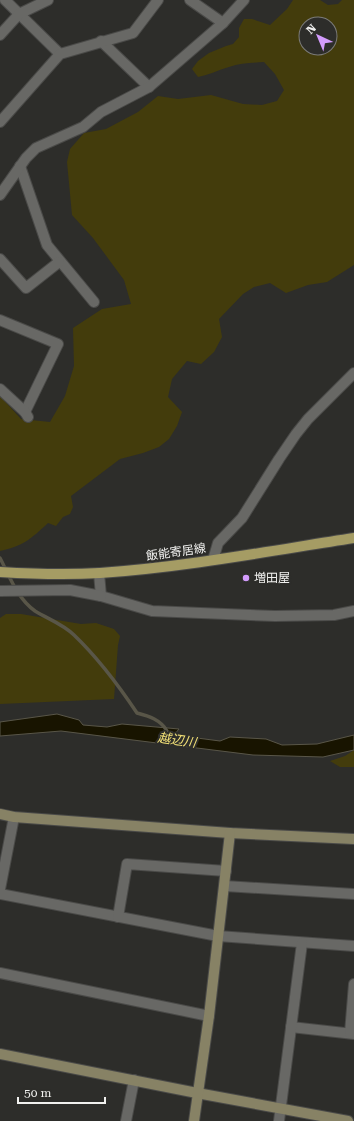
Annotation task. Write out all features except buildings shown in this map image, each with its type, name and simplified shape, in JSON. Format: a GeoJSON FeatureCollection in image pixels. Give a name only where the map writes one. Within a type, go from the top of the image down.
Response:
{"type":"FeatureCollection","features":[{"type":"Feature","properties":{"kind":"main road","name":"飯能寄居線"},"geometry":{"type":"LineString","coordinates":[[0,572],[47,574],[99,573],[140,570],[354,538]]}},
{"type":"Feature","properties":{"kind":"street"},"geometry":{"type":"LineString","coordinates":[[5,0],[60,54]]}},
{"type":"Feature","properties":{"kind":"street"},"geometry":{"type":"LineString","coordinates":[[0,35],[19,14],[48,0]]}},
{"type":"Feature","properties":{"kind":"street"},"geometry":{"type":"LineString","coordinates":[[0,122],[60,54],[133,33],[158,0]]}},
{"type":"Feature","properties":{"kind":"street"},"geometry":{"type":"LineString","coordinates":[[190,0],[223,23]]}},
{"type":"Feature","properties":{"kind":"street"},"geometry":{"type":"LineString","coordinates":[[0,194],[26,158],[36,148],[83,127],[101,112],[149,86],[223,23],[244,0]]}},
{"type":"Feature","properties":{"kind":"street"},"geometry":{"type":"LineString","coordinates":[[101,41],[149,86]]}},
{"type":"Feature","properties":{"kind":"street"},"geometry":{"type":"LineString","coordinates":[[20,166],[46,245],[94,302]]}},
{"type":"Feature","properties":{"kind":"street"},"geometry":{"type":"LineString","coordinates":[[0,259],[26,288],[59,262]]}},
{"type":"Feature","properties":{"kind":"street"},"geometry":{"type":"LineString","coordinates":[[0,320],[58,344],[27,415],[0,389]]}},
{"type":"Feature","properties":{"kind":"street"},"geometry":{"type":"LineString","coordinates":[[213,560],[218,543],[242,518],[296,434],[308,419],[354,373]]}},
{"type":"Feature","properties":{"kind":"street"},"geometry":{"type":"LineString","coordinates":[[99,573],[101,596]]}},
{"type":"Feature","properties":{"kind":"street"},"geometry":{"type":"LineString","coordinates":[[0,591],[70,590],[101,596],[152,611],[275,616],[334,614],[354,610]]}},
{"type":"Feature","properties":{"kind":"street"},"geometry":{"type":"LineString","coordinates":[[0,814],[14,817],[230,833],[354,839]]}},
{"type":"Feature","properties":{"kind":"street"},"geometry":{"type":"LineString","coordinates":[[0,889],[14,817]]}},
{"type":"Feature","properties":{"kind":"street"},"geometry":{"type":"LineString","coordinates":[[194,1121],[209,1016],[230,833]]}},
{"type":"Feature","properties":{"kind":"street"},"geometry":{"type":"LineString","coordinates":[[118,917],[127,864],[226,872]]}},
{"type":"Feature","properties":{"kind":"street"},"geometry":{"type":"LineString","coordinates":[[225,886],[354,894]]}},
{"type":"Feature","properties":{"kind":"street"},"geometry":{"type":"LineString","coordinates":[[0,894],[218,936],[354,946]]}},
{"type":"Feature","properties":{"kind":"street"},"geometry":{"type":"LineString","coordinates":[[279,1121],[302,943]]}},
{"type":"Feature","properties":{"kind":"street"},"geometry":{"type":"LineString","coordinates":[[0,973],[209,1016]]}},
{"type":"Feature","properties":{"kind":"street"},"geometry":{"type":"LineString","coordinates":[[291,1027],[352,1033],[354,984]]}},
{"type":"Feature","properties":{"kind":"street"},"geometry":{"type":"LineString","coordinates":[[0,1054],[348,1121]]}},
{"type":"Feature","properties":{"kind":"street"},"geometry":{"type":"LineString","coordinates":[[126,1121],[134,1080]]}},
{"type":"Feature","properties":{"kind":"shaded area"},"geometry":{"type":"Polygon","coordinates":[[[293,0],[320,0],[328,5],[338,4],[342,0],[354,0],[354,265],[327,282],[308,285],[286,293],[270,283],[254,287],[243,294],[219,319],[222,337],[214,352],[201,364],[187,361],[172,379],[168,397],[182,412],[177,426],[169,439],[159,447],[120,459],[71,496],[73,507],[70,514],[63,517],[56,526],[48,523],[21,544],[0,551],[0,396],[21,419],[50,422],[65,396],[74,366],[73,328],[102,309],[131,304],[124,280],[93,238],[72,215],[67,162],[70,149],[84,133],[106,129],[138,112],[158,96],[178,99],[211,95],[243,104],[262,105],[277,101],[284,90],[275,74],[264,62],[237,65],[198,77],[192,69],[198,61],[209,53],[233,44],[239,37],[239,28],[244,19],[252,19],[270,25],[287,9],[293,0]]]}},
{"type":"Feature","properties":{"kind":"shaded area"},"geometry":{"type":"Polygon","coordinates":[[[6,614],[21,614],[81,624],[96,623],[114,629],[120,636],[114,699],[0,704],[0,618],[6,614]]]}},
{"type":"Feature","properties":{"kind":"shaded area"},"geometry":{"type":"Polygon","coordinates":[[[354,750],[354,767],[340,767],[330,761],[345,756],[354,750]]]}},
{"type":"Feature","properties":{"kind":"water","name":"越辺川"},"geometry":{"type":"Polygon","coordinates":[[[57,714],[79,720],[83,725],[107,727],[122,724],[179,729],[174,735],[220,741],[230,737],[266,739],[282,745],[317,744],[354,735],[354,750],[323,757],[253,755],[61,731],[0,736],[0,722],[57,714]]]}},
{"type":"Feature","properties":{"kind":"waterway","name":"越辺川"},"geometry":{"type":"LineString","coordinates":[[0,558],[14,587],[23,600],[35,611],[65,628],[74,635],[108,672],[137,713],[158,721],[167,731]]}},
{"type":"Feature","properties":{"kind":"place","name":"増田屋"},"geometry":{"type":"Point","coordinates":[246,578]}}]}
